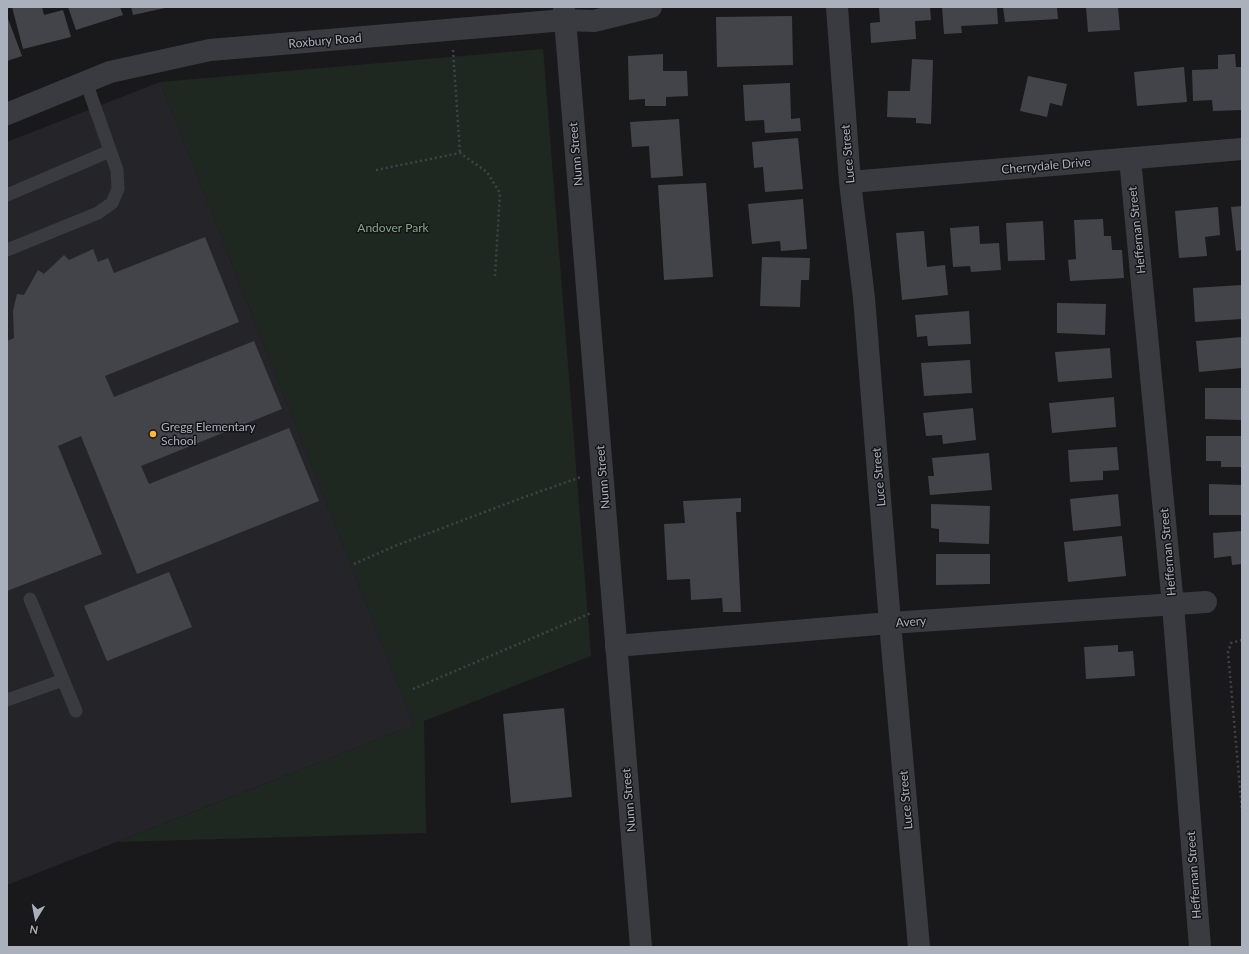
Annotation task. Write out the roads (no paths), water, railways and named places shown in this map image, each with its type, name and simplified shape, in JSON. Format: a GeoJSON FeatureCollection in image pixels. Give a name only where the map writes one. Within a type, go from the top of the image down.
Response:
{"type":"FeatureCollection","features":[{"type":"Feature","properties":{"kind":"street","name":"Roxbury Road"},"geometry":{"type":"LineString","coordinates":[[7,114],[110,72],[210,50],[452,30],[564,14],[594,21],[651,7]]}},
{"type":"Feature","properties":{"kind":"street","name":"Luce Street"},"geometry":{"type":"LineString","coordinates":[[837,7],[850,182],[864,298],[890,623],[919,947]]}},
{"type":"Feature","properties":{"kind":"street","name":"Nunn Street"},"geometry":{"type":"LineString","coordinates":[[564,14],[641,947]]}},
{"type":"Feature","properties":{"kind":"street","name":"Cherrydale Drive"},"geometry":{"type":"LineString","coordinates":[[850,182],[1242,150]]}},
{"type":"Feature","properties":{"kind":"street","name":"Heffernan Street"},"geometry":{"type":"LineString","coordinates":[[1130,158],[1173,605],[1200,947]]}},
{"type":"Feature","properties":{"kind":"street","name":"Avery"},"geometry":{"type":"LineString","coordinates":[[616,646],[890,623],[1206,602]]}},
{"type":"Feature","properties":{"kind":"lane"},"geometry":{"type":"LineString","coordinates":[[7,250],[98,213],[112,203],[118,189],[117,170],[86,82]]}},
{"type":"Feature","properties":{"kind":"lane"},"geometry":{"type":"LineString","coordinates":[[7,196],[110,151]]}},
{"type":"Feature","properties":{"kind":"lane"},"geometry":{"type":"LineString","coordinates":[[30,599],[76,711]]}},
{"type":"Feature","properties":{"kind":"lane"},"geometry":{"type":"LineString","coordinates":[[7,688],[7,700],[63,680]]}},
{"type":"Feature","properties":{"kind":"place","name":"Gregg Elementary School"},"geometry":{"type":"Point","coordinates":[153,434]}},
{"type":"Feature","properties":{"kind":"park label","name":"Andover Park"},"geometry":{"type":"Point","coordinates":[393,228]}}]}
